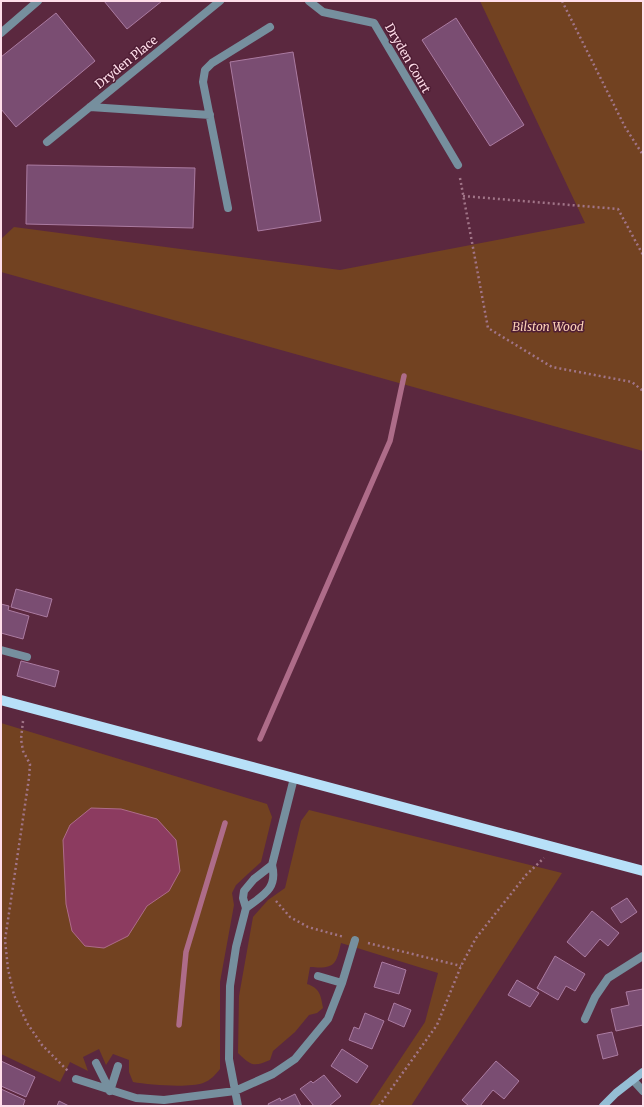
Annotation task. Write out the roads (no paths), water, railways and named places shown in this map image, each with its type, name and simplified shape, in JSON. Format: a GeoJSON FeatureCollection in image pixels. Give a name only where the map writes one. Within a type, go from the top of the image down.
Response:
{"type":"FeatureCollection","features":[{"type":"Feature","properties":{"kind":"main road"},"geometry":{"type":"LineString","coordinates":[[1,700],[643,871]]}},
{"type":"Feature","properties":{"kind":"street"},"geometry":{"type":"LineString","coordinates":[[1,32],[38,1]]}},
{"type":"Feature","properties":{"kind":"street","name":"Dryden Place"},"geometry":{"type":"LineString","coordinates":[[47,142],[220,1]]}},
{"type":"Feature","properties":{"kind":"street","name":"Dryden Court"},"geometry":{"type":"LineString","coordinates":[[309,1],[323,12],[374,24],[458,166]]}},
{"type":"Feature","properties":{"kind":"street"},"geometry":{"type":"LineString","coordinates":[[228,208],[203,82],[205,70],[212,63],[270,27]]}},
{"type":"Feature","properties":{"kind":"street"},"geometry":{"type":"LineString","coordinates":[[90,107],[210,114]]}},
{"type":"Feature","properties":{"kind":"street"},"geometry":{"type":"LineString","coordinates":[[1,650],[27,658]]}},
{"type":"Feature","properties":{"kind":"street"},"geometry":{"type":"LineString","coordinates":[[246,908],[268,891],[274,882],[272,865],[294,778]]}},
{"type":"Feature","properties":{"kind":"street"},"geometry":{"type":"LineString","coordinates":[[238,1106],[229,1059],[230,986],[236,947],[246,908],[243,898],[244,891],[254,879],[272,865]]}},
{"type":"Feature","properties":{"kind":"street"},"geometry":{"type":"LineString","coordinates":[[76,1079],[136,1098],[164,1100],[235,1091],[273,1074],[295,1059],[328,1019],[342,982],[355,940]]}},
{"type":"Feature","properties":{"kind":"street"},"geometry":{"type":"LineString","coordinates":[[585,1019],[595,997],[608,978],[643,956]]}},
{"type":"Feature","properties":{"kind":"street"},"geometry":{"type":"LineString","coordinates":[[318,976],[342,982]]}},
{"type":"Feature","properties":{"kind":"street"},"geometry":{"type":"LineString","coordinates":[[96,1063],[110,1091]]}},
{"type":"Feature","properties":{"kind":"street"},"geometry":{"type":"LineString","coordinates":[[110,1091],[118,1066]]}},
{"type":"Feature","properties":{"kind":"street"},"geometry":{"type":"LineString","coordinates":[[603,1106],[643,1072]]}},
{"type":"Feature","properties":{"kind":"street"},"geometry":{"type":"LineString","coordinates":[[632,1080],[643,1091]]}},
{"type":"Feature","properties":{"kind":"waterway"},"geometry":{"type":"LineString","coordinates":[[260,739],[390,441],[404,376]]}},
{"type":"Feature","properties":{"kind":"waterway"},"geometry":{"type":"LineString","coordinates":[[179,1025],[186,952],[225,823]]}},
{"type":"Feature","properties":{"kind":"park label","name":"Bilston Wood"},"geometry":{"type":"Point","coordinates":[548,326]}}]}
